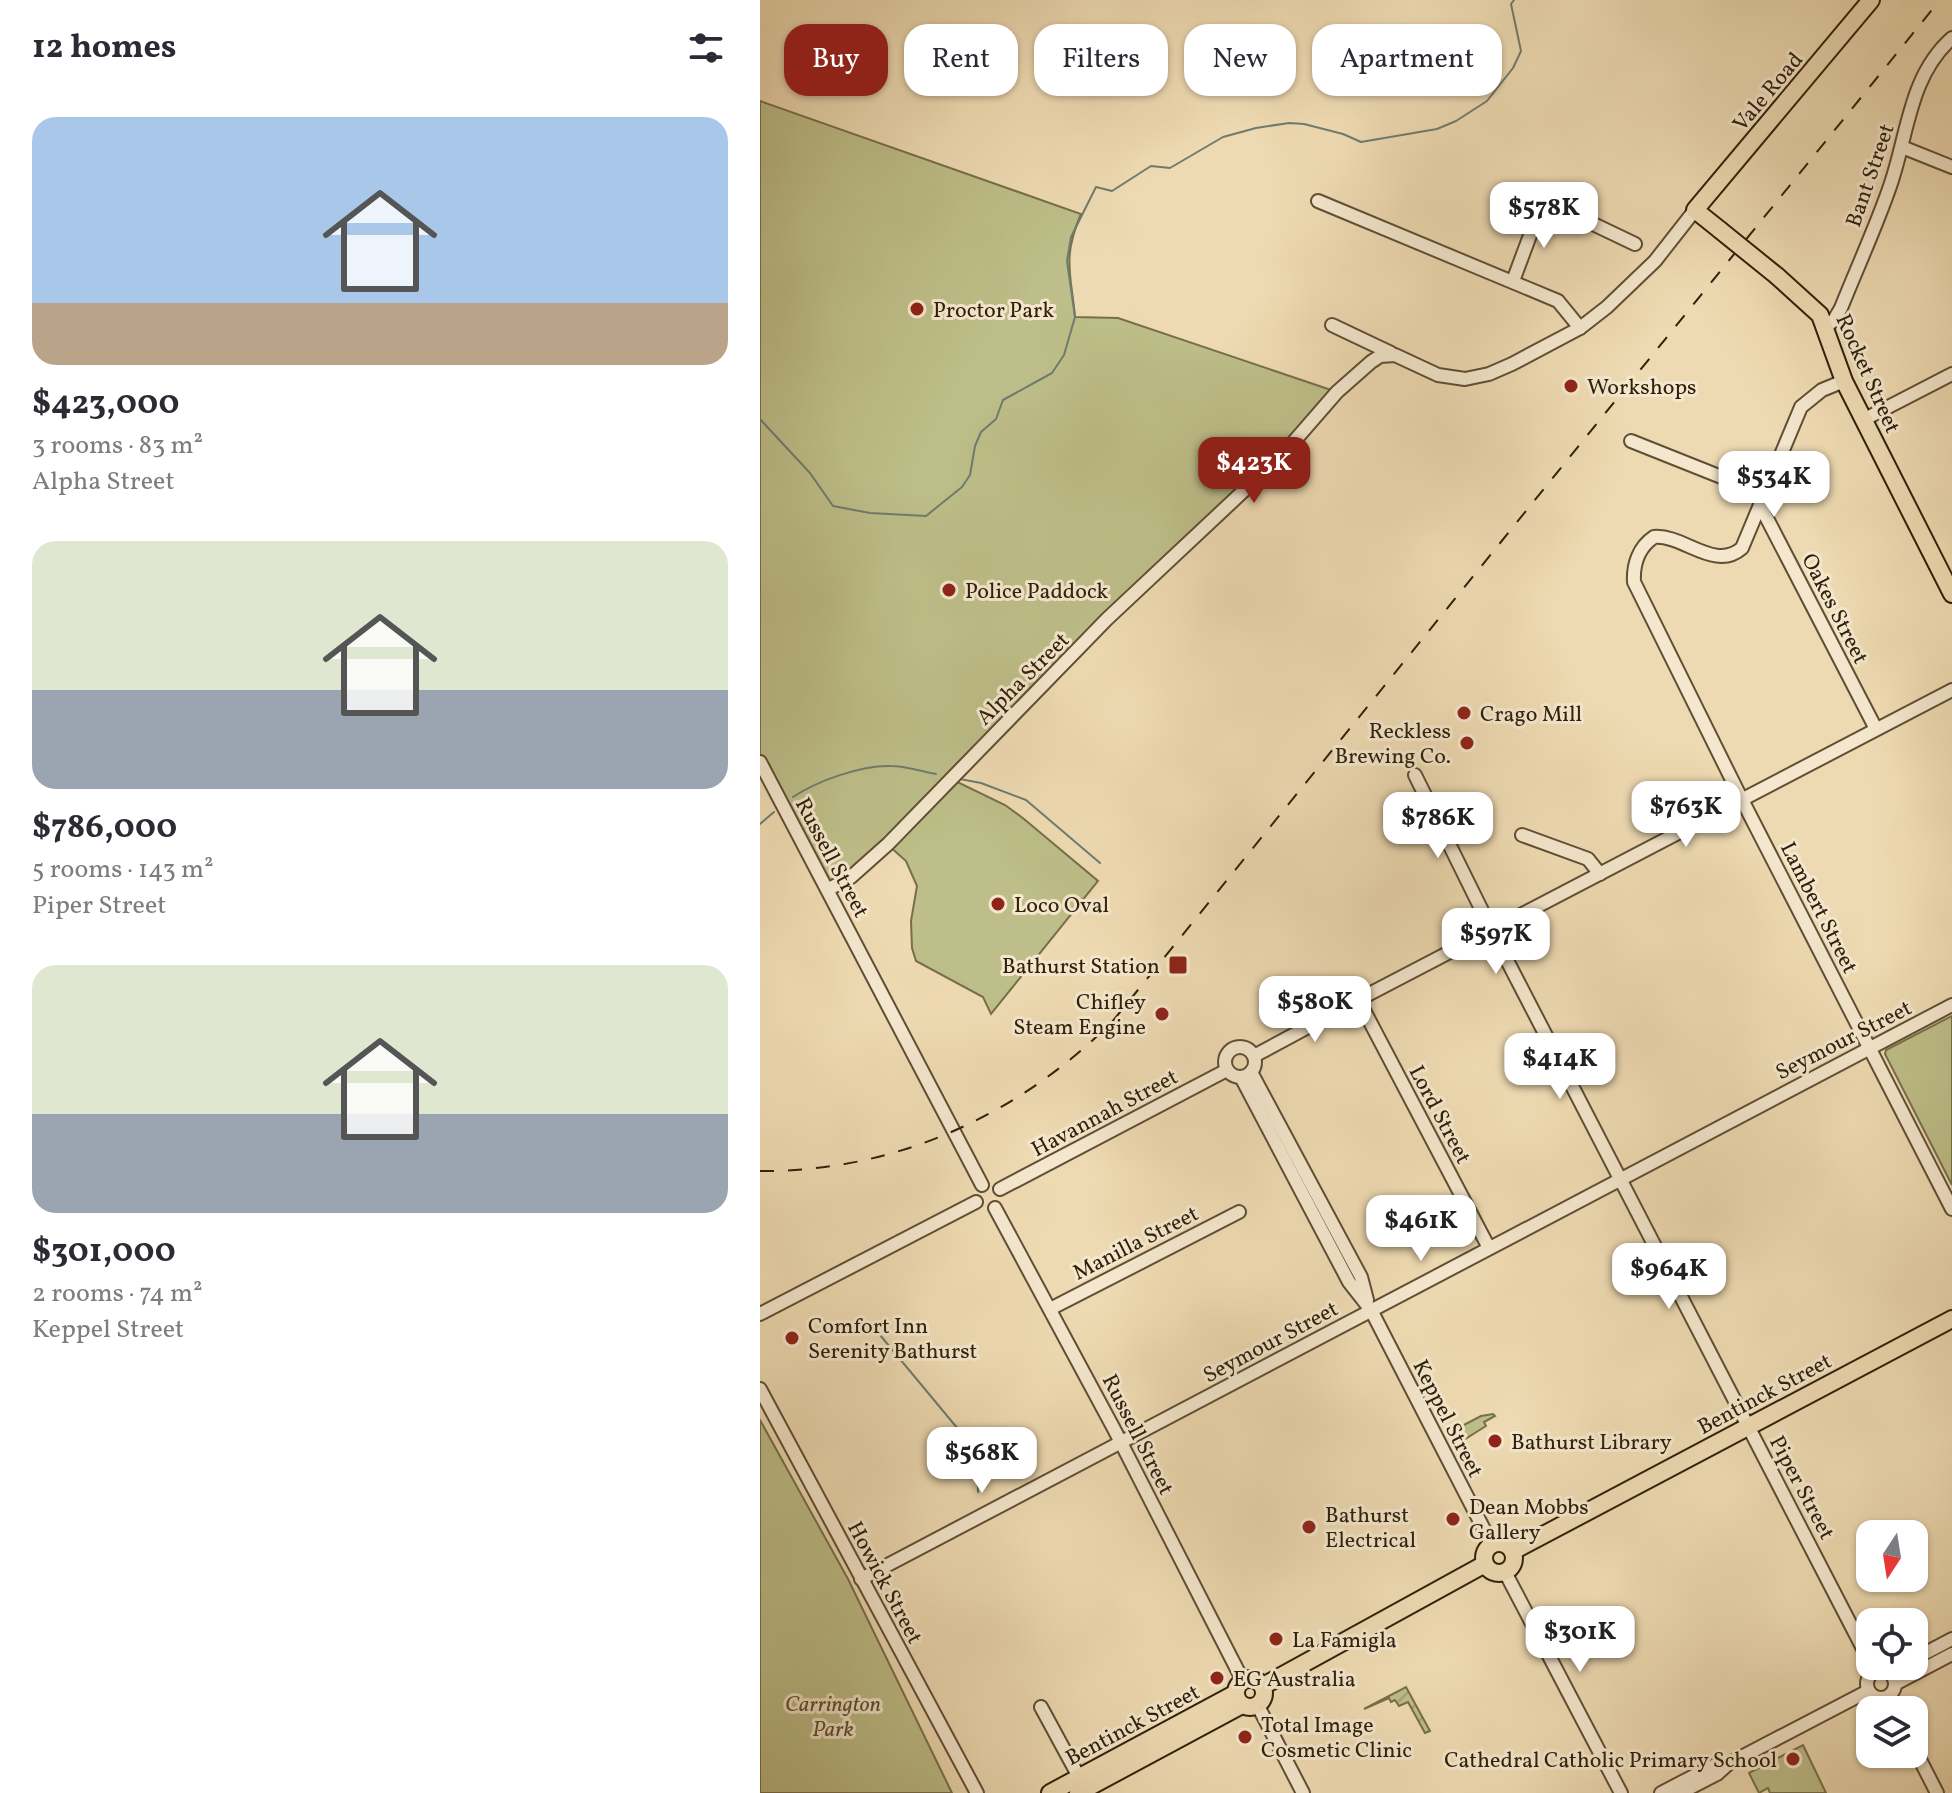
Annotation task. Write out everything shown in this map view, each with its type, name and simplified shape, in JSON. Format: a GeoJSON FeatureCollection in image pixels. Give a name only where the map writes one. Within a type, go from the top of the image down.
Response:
{"type":"FeatureCollection","features":[{"type":"Feature","properties":{"kind":"main road","name":"Vale Road"},"geometry":{"type":"LineString","coordinates":[[1695,210],[1871,0]]}},
{"type":"Feature","properties":{"kind":"main road","name":"Rocket Street"},"geometry":{"type":"LineString","coordinates":[[1695,210],[1820,315],[1844,381],[1952,594]]}},
{"type":"Feature","properties":{"kind":"main road","name":"Bentinck Street"},"geometry":{"type":"LineString","coordinates":[[1513,1551],[1952,1319]]}},
{"type":"Feature","properties":{"kind":"main road"},"geometry":{"type":"LineString","coordinates":[[1501,1543],[1513,1551],[1514,1561],[1505,1572],[1491,1571],[1485,1564],[1485,1551],[1492,1545],[1501,1543]]}},
{"type":"Feature","properties":{"kind":"main road"},"geometry":{"type":"LineString","coordinates":[[1244,1696],[1256,1680],[1263,1686],[1485,1564]]}},
{"type":"Feature","properties":{"kind":"main road","name":"Bentinck Street"},"geometry":{"type":"LineString","coordinates":[[1050,1793],[1078,1785],[1244,1696]]}},
{"type":"Feature","properties":{"kind":"street","name":"Bant Street"},"geometry":{"type":"LineString","coordinates":[[1826,327],[1841,308],[1889,188],[1921,80],[1934,58],[1952,38]]}},
{"type":"Feature","properties":{"kind":"street"},"geometry":{"type":"LineString","coordinates":[[1902,147],[1952,167]]}},
{"type":"Feature","properties":{"kind":"street"},"geometry":{"type":"LineString","coordinates":[[1508,191],[1589,222],[1635,244]]}},
{"type":"Feature","properties":{"kind":"street"},"geometry":{"type":"LineString","coordinates":[[1318,201],[1558,301],[1580,328]]}},
{"type":"Feature","properties":{"kind":"street"},"geometry":{"type":"LineString","coordinates":[[1513,281],[1541,206]]}},
{"type":"Feature","properties":{"kind":"street"},"geometry":{"type":"LineString","coordinates":[[1332,325],[1438,375],[1465,379],[1489,374],[1580,328],[1607,307],[1655,261],[1695,210]]}},
{"type":"Feature","properties":{"kind":"street","name":"Alpha Street"},"geometry":{"type":"LineString","coordinates":[[829,889],[851,877],[888,844],[1107,619],[1284,453],[1337,392],[1380,356],[1395,355]]}},
{"type":"Feature","properties":{"kind":"street"},"geometry":{"type":"LineString","coordinates":[[1863,420],[1952,374]]}},
{"type":"Feature","properties":{"kind":"street"},"geometry":{"type":"LineString","coordinates":[[1631,441],[1762,499],[1804,402],[1844,381]]}},
{"type":"Feature","properties":{"kind":"street","name":"Lambert Street"},"geometry":{"type":"LineString","coordinates":[[1762,499],[1746,542],[1733,555],[1716,556],[1670,538],[1654,537],[1646,543],[1639,556],[1634,575],[1635,587],[1952,1209]]}},
{"type":"Feature","properties":{"kind":"street","name":"Oakes Street"},"geometry":{"type":"LineString","coordinates":[[1762,499],[1876,729]]}},
{"type":"Feature","properties":{"kind":"street"},"geometry":{"type":"LineString","coordinates":[[1254,1056],[1952,690]]}},
{"type":"Feature","properties":{"kind":"street","name":"Russell Street"},"geometry":{"type":"LineString","coordinates":[[760,762],[982,1185]]}},
{"type":"Feature","properties":{"kind":"street","name":"Piper Street"},"geometry":{"type":"LineString","coordinates":[[1415,775],[1856,1635]]}},
{"type":"Feature","properties":{"kind":"street"},"geometry":{"type":"LineString","coordinates":[[1522,835],[1588,859],[1600,874]]}},
{"type":"Feature","properties":{"kind":"street","name":"Lord Street"},"geometry":{"type":"LineString","coordinates":[[1358,999],[1489,1248]]}},
{"type":"Feature","properties":{"kind":"street","name":"Seymour Street"},"geometry":{"type":"LineString","coordinates":[[861,1579],[1952,1005]]}},
{"type":"Feature","properties":{"kind":"street"},"geometry":{"type":"LineString","coordinates":[[1245,1048],[1254,1056],[1255,1066],[1246,1075],[1227,1070],[1226,1057],[1231,1049],[1245,1048]]}},
{"type":"Feature","properties":{"kind":"street","name":"Havannah Street"},"geometry":{"type":"LineString","coordinates":[[1000,1189],[1227,1070]]}},
{"type":"Feature","properties":{"kind":"street","name":"Keppel Street"},"geometry":{"type":"LineString","coordinates":[[1246,1075],[1332,1235],[1349,1282],[1371,1310],[1492,1545]]}},
{"type":"Feature","properties":{"kind":"street"},"geometry":{"type":"LineString","coordinates":[[990,1183],[1000,1189],[1001,1200],[995,1208],[984,1209],[976,1202],[975,1194],[982,1185],[990,1183]]}},
{"type":"Feature","properties":{"kind":"street"},"geometry":{"type":"LineString","coordinates":[[760,1314],[976,1202]]}},
{"type":"Feature","properties":{"kind":"street","name":"Russell Street"},"geometry":{"type":"LineString","coordinates":[[995,1208],[1121,1443],[1244,1696],[1303,1793]]}},
{"type":"Feature","properties":{"kind":"street","name":"Manilla Street"},"geometry":{"type":"LineString","coordinates":[[1050,1309],[1239,1212]]}},
{"type":"Feature","properties":{"kind":"street","name":"Howick Street"},"geometry":{"type":"LineString","coordinates":[[760,1389],[977,1793]]}},
{"type":"Feature","properties":{"kind":"street"},"geometry":{"type":"LineString","coordinates":[[1505,1572],[1621,1793]]}},
{"type":"Feature","properties":{"kind":"street"},"geometry":{"type":"LineString","coordinates":[[1928,1652],[1952,1639]]}},
{"type":"Feature","properties":{"kind":"street"},"geometry":{"type":"LineString","coordinates":[[1928,1662],[1952,1654]]}},
{"type":"Feature","properties":{"kind":"street"},"geometry":{"type":"LineString","coordinates":[[1868,1680],[1868,1691],[1874,1696]]}},
{"type":"Feature","properties":{"kind":"street"},"geometry":{"type":"LineString","coordinates":[[1680,1793],[1717,1774],[1728,1764],[1868,1691]]}},
{"type":"Feature","properties":{"kind":"street"},"geometry":{"type":"LineString","coordinates":[[1041,1707],[1078,1785]]}},
{"type":"Feature","properties":{"kind":"street"},"geometry":{"type":"LineString","coordinates":[[1661,1793],[1713,1766],[1728,1764]]}},
{"type":"Feature","properties":{"kind":"street"},"geometry":{"type":"LineString","coordinates":[[1924,1768],[1937,1793]]}},
{"type":"Feature","properties":{"kind":"green space"},"geometry":{"type":"Polygon","coordinates":[[[760,101],[1081,214],[1070,254],[1075,317],[1118,318],[1337,392],[951,779],[1005,805],[1098,881],[991,1014],[983,997],[916,961],[911,921],[917,886],[906,861],[887,844],[829,889],[760,762],[760,101]]]}},
{"type":"Feature","properties":{"kind":"green space"},"geometry":{"type":"Polygon","coordinates":[[[1952,1016],[1952,1185],[1885,1054],[1886,1050],[1952,1016]]]}},
{"type":"Feature","properties":{"kind":"green space"},"geometry":{"type":"Polygon","coordinates":[[[1481,1416],[1495,1416],[1484,1422],[1486,1426],[1462,1441],[1456,1429],[1481,1416]]]}},
{"type":"Feature","properties":{"kind":"green space","name":"Carrington Park"},"geometry":{"type":"Polygon","coordinates":[[[760,1420],[848,1579],[952,1793],[760,1793],[760,1420]]]}},
{"type":"Feature","properties":{"kind":"green space"},"geometry":{"type":"Polygon","coordinates":[[[1406,1687],[1430,1731],[1425,1733],[1408,1702],[1399,1706],[1389,1698],[1364,1709],[1406,1687]]]}},
{"type":"Feature","properties":{"kind":"green space","name":"Cathedral Catholic Primary School"},"geometry":{"type":"Polygon","coordinates":[[[1803,1745],[1826,1793],[1770,1793],[1768,1788],[1759,1793],[1749,1773],[1803,1745]]]}},
{"type":"Feature","properties":{"kind":"waterway"},"geometry":{"type":"LineString","coordinates":[[760,419],[810,473],[833,506],[870,513],[926,516],[962,487],[970,475],[981,432],[996,419],[1003,400],[1052,373],[1064,355],[1075,317],[1067,261],[1071,237],[1096,187],[1112,191],[1151,166],[1170,168],[1223,137],[1256,128],[1304,124],[1361,142],[1437,129],[1456,121],[1487,101],[1513,68],[1521,51],[1511,4],[1514,0]]}},
{"type":"Feature","properties":{"kind":"waterway"},"geometry":{"type":"LineString","coordinates":[[793,797],[827,780],[866,768],[896,766],[936,774]]}},
{"type":"Feature","properties":{"kind":"waterway"},"geometry":{"type":"LineString","coordinates":[[960,779],[981,783],[1026,800],[1100,863]]}},
{"type":"Feature","properties":{"kind":"waterway"},"geometry":{"type":"LineString","coordinates":[[760,824],[774,812]]}},
{"type":"Feature","properties":{"kind":"waterway"},"geometry":{"type":"LineString","coordinates":[[875,1329],[968,1441],[977,1465],[978,1492]]}},
{"type":"Feature","properties":{"kind":"railway"},"geometry":{"type":"LineString","coordinates":[[760,1171],[810,1169],[859,1161],[906,1149],[951,1132],[994,1111],[1036,1085],[1112,1022],[1940,0]]}},
{"type":"Feature","properties":{"kind":"place","name":"Proctor Park"},"geometry":{"type":"Point","coordinates":[917,309]}},
{"type":"Feature","properties":{"kind":"place","name":"Workshops"},"geometry":{"type":"Point","coordinates":[1571,386]}},
{"type":"Feature","properties":{"kind":"place","name":"Police Paddock"},"geometry":{"type":"Point","coordinates":[949,590]}},
{"type":"Feature","properties":{"kind":"place","name":"Crago Mill"},"geometry":{"type":"Point","coordinates":[1464,713]}},
{"type":"Feature","properties":{"kind":"place","name":"Reckless Brewing Co."},"geometry":{"type":"Point","coordinates":[1467,743]}},
{"type":"Feature","properties":{"kind":"place","name":"Loco Oval"},"geometry":{"type":"Point","coordinates":[998,904]}},
{"type":"Feature","properties":{"kind":"place","name":"Bathurst Station"},"geometry":{"type":"Point","coordinates":[1178,965]}},
{"type":"Feature","properties":{"kind":"place","name":"Chifley Steam Engine"},"geometry":{"type":"Point","coordinates":[1162,1014]}},
{"type":"Feature","properties":{"kind":"place","name":"Comfort Inn Serenity Bathurst"},"geometry":{"type":"Point","coordinates":[792,1338]}},
{"type":"Feature","properties":{"kind":"place","name":"Bathurst Library"},"geometry":{"type":"Point","coordinates":[1495,1441]}},
{"type":"Feature","properties":{"kind":"place","name":"Dean Mobbs Gallery"},"geometry":{"type":"Point","coordinates":[1453,1519]}},
{"type":"Feature","properties":{"kind":"place","name":"Bathurst Electrical"},"geometry":{"type":"Point","coordinates":[1309,1527]}},
{"type":"Feature","properties":{"kind":"place","name":"La Famigla"},"geometry":{"type":"Point","coordinates":[1276,1639]}},
{"type":"Feature","properties":{"kind":"place","name":"EG Australia"},"geometry":{"type":"Point","coordinates":[1217,1678]}},
{"type":"Feature","properties":{"kind":"place","name":"Total Image Cosmetic Clinic"},"geometry":{"type":"Point","coordinates":[1245,1737]}},
{"type":"Feature","properties":{"kind":"place","name":"Cathedral Catholic Primary School"},"geometry":{"type":"Point","coordinates":[1793,1759]}}]}
